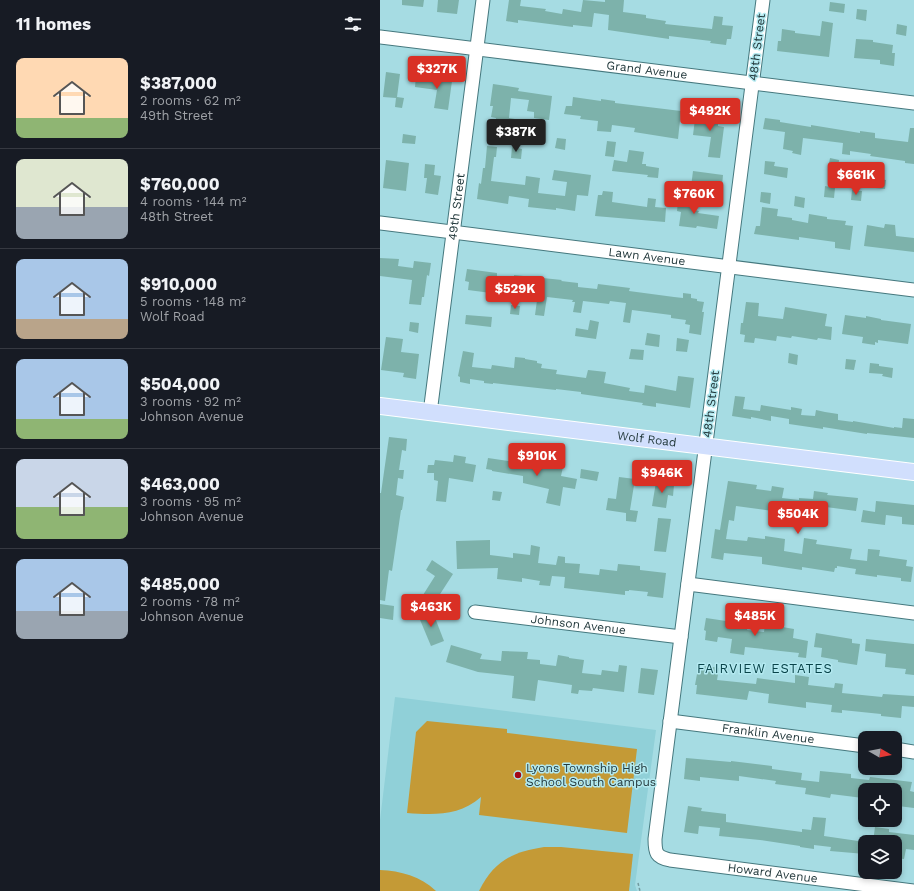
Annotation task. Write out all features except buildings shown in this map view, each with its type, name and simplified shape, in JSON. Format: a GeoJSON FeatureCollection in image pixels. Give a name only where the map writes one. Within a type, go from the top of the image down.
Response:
{"type":"FeatureCollection","features":[{"type":"Feature","properties":{"kind":"main road","name":"Wolf Road"},"geometry":{"type":"LineString","coordinates":[[380,406],[914,472]]}},
{"type":"Feature","properties":{"kind":"street","name":"49th Street"},"geometry":{"type":"LineString","coordinates":[[430,413],[482,0]]}},
{"type":"Feature","properties":{"kind":"street","name":"48th Street"},"geometry":{"type":"LineString","coordinates":[[657,854],[655,849],[655,838],[763,0]]}},
{"type":"Feature","properties":{"kind":"street","name":"Grand Avenue"},"geometry":{"type":"LineString","coordinates":[[380,37],[914,103]]}},
{"type":"Feature","properties":{"kind":"street","name":"Lawn Avenue"},"geometry":{"type":"LineString","coordinates":[[380,223],[914,290]]}},
{"type":"Feature","properties":{"kind":"street"},"geometry":{"type":"LineString","coordinates":[[688,584],[914,613]]}},
{"type":"Feature","properties":{"kind":"street","name":"Johnson Avenue"},"geometry":{"type":"LineString","coordinates":[[475,612],[681,637]]}},
{"type":"Feature","properties":{"kind":"street","name":"Franklin Avenue"},"geometry":{"type":"LineString","coordinates":[[670,721],[858,745]]}},
{"type":"Feature","properties":{"kind":"street"},"geometry":{"type":"LineString","coordinates":[[902,751],[914,752]]}},
{"type":"Feature","properties":{"kind":"street","name":"Howard Avenue"},"geometry":{"type":"LineString","coordinates":[[657,854],[663,859],[914,891]]}},
{"type":"Feature","properties":{"kind":"path"},"geometry":{"type":"LineString","coordinates":[[638,883],[640,891]]}},
{"type":"Feature","properties":{"kind":"shaded area","name":"Lyons Township High School South Campus"},"geometry":{"type":"Polygon","coordinates":[[[395,697],[656,730],[635,885],[637,891],[380,891],[380,820],[395,697]]]}},
{"type":"Feature","properties":{"kind":"shaded area"},"geometry":{"type":"Polygon","coordinates":[[[427,721],[507,729],[507,733],[637,749],[627,833],[479,815],[481,797],[464,808],[446,813],[407,813],[416,732],[427,721]]]}},
{"type":"Feature","properties":{"kind":"shaded area"},"geometry":{"type":"Polygon","coordinates":[[[544,847],[561,847],[633,854],[629,891],[479,891],[491,872],[505,860],[522,852],[544,847]]]}},
{"type":"Feature","properties":{"kind":"shaded area"},"geometry":{"type":"Polygon","coordinates":[[[380,870],[410,875],[436,891],[380,891],[380,870]]]}},
{"type":"Feature","properties":{"kind":"place","name":"Lyons Township High School South Campus"},"geometry":{"type":"Point","coordinates":[518,775]}},
{"type":"Feature","properties":{"kind":"district","name":"FAIRVIEW ESTATES"},"geometry":{"type":"Point","coordinates":[765,668]}}]}
